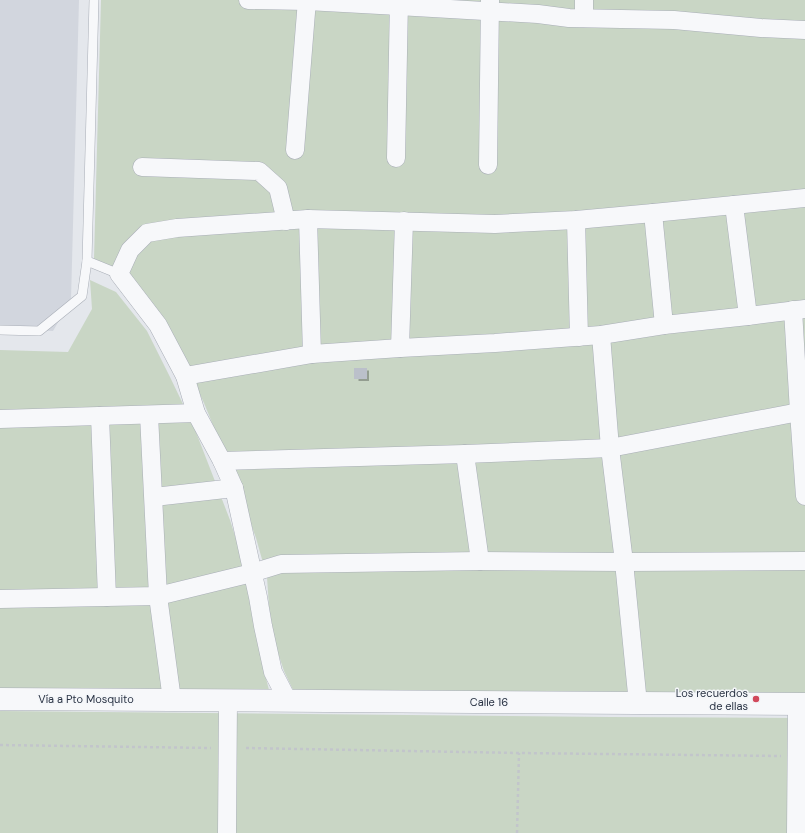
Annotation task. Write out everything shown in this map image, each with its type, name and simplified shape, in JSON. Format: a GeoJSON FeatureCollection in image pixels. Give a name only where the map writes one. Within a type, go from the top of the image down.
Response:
{"type":"FeatureCollection","features":[{"type":"Feature","properties":{"kind":"street"},"geometry":{"type":"LineString","coordinates":[[248,0],[490,6],[569,18],[674,20],[761,28],[805,30]]}},
{"type":"Feature","properties":{"kind":"street"},"geometry":{"type":"LineString","coordinates":[[584,0],[584,18]]}},
{"type":"Feature","properties":{"kind":"street"},"geometry":{"type":"LineString","coordinates":[[295,150],[307,1]]}},
{"type":"Feature","properties":{"kind":"street"},"geometry":{"type":"LineString","coordinates":[[396,158],[399,3]]}},
{"type":"Feature","properties":{"kind":"street"},"geometry":{"type":"LineString","coordinates":[[488,165],[490,6]]}},
{"type":"Feature","properties":{"kind":"street"},"geometry":{"type":"LineString","coordinates":[[142,168],[259,171],[278,188],[286,221]]}},
{"type":"Feature","properties":{"kind":"street"},"geometry":{"type":"LineString","coordinates":[[288,701],[273,672],[234,488],[222,461],[196,414],[185,376],[158,325],[119,274],[130,250],[146,233],[177,228],[308,219],[495,224],[576,220],[805,198]]}},
{"type":"Feature","properties":{"kind":"street"},"geometry":{"type":"LineString","coordinates":[[734,204],[748,316]]}},
{"type":"Feature","properties":{"kind":"street"},"geometry":{"type":"LineString","coordinates":[[653,213],[664,325]]}},
{"type":"Feature","properties":{"kind":"street"},"geometry":{"type":"LineString","coordinates":[[308,219],[312,354]]}},
{"type":"Feature","properties":{"kind":"street"},"geometry":{"type":"LineString","coordinates":[[576,220],[579,337]]}},
{"type":"Feature","properties":{"kind":"street"},"geometry":{"type":"LineString","coordinates":[[400,348],[404,221]]}},
{"type":"Feature","properties":{"kind":"street"},"geometry":{"type":"LineString","coordinates":[[185,376],[312,354],[579,337],[664,325],[799,310],[805,496]]}},
{"type":"Feature","properties":{"kind":"street"},"geometry":{"type":"LineString","coordinates":[[601,335],[610,448],[624,562],[638,704]]}},
{"type":"Feature","properties":{"kind":"street"},"geometry":{"type":"LineString","coordinates":[[222,461],[610,448],[802,412]]}},
{"type":"Feature","properties":{"kind":"street"},"geometry":{"type":"LineString","coordinates":[[0,419],[196,414]]}},
{"type":"Feature","properties":{"kind":"street"},"geometry":{"type":"LineString","coordinates":[[149,415],[158,596],[172,700]]}},
{"type":"Feature","properties":{"kind":"street"},"geometry":{"type":"LineString","coordinates":[[100,416],[107,597]]}},
{"type":"Feature","properties":{"kind":"street"},"geometry":{"type":"LineString","coordinates":[[465,454],[480,561]]}},
{"type":"Feature","properties":{"kind":"street"},"geometry":{"type":"LineString","coordinates":[[154,496],[234,488]]}},
{"type":"Feature","properties":{"kind":"street"},"geometry":{"type":"LineString","coordinates":[[0,599],[158,596],[252,573],[281,564],[480,561],[805,561]]}},
{"type":"Feature","properties":{"kind":"street","name":"Vía a Pto Mosquito"},"geometry":{"type":"LineString","coordinates":[[0,699],[172,700]]}},
{"type":"Feature","properties":{"kind":"street","name":"Calle 16"},"geometry":{"type":"LineString","coordinates":[[172,700],[801,704]]}},
{"type":"Feature","properties":{"kind":"street"},"geometry":{"type":"LineString","coordinates":[[227,833],[228,701]]}},
{"type":"Feature","properties":{"kind":"street"},"geometry":{"type":"LineString","coordinates":[[796,833],[796,756],[801,704]]}},
{"type":"Feature","properties":{"kind":"lane"},"geometry":{"type":"LineString","coordinates":[[0,330],[39,331],[82,296],[87,261],[94,0]]}},
{"type":"Feature","properties":{"kind":"lane"},"geometry":{"type":"LineString","coordinates":[[87,261],[119,274]]}},
{"type":"Feature","properties":{"kind":"path"},"geometry":{"type":"LineString","coordinates":[[0,745],[796,756]]}},
{"type":"Feature","properties":{"kind":"path"},"geometry":{"type":"LineString","coordinates":[[517,833],[519,753]]}},
{"type":"Feature","properties":{"kind":"shaded area"},"geometry":{"type":"Polygon","coordinates":[[[0,0],[79,0],[71,300],[53,331],[0,329],[0,0]]]}},
{"type":"Feature","properties":{"kind":"green space"},"geometry":{"type":"Polygon","coordinates":[[[101,0],[805,0],[805,697],[294,692],[284,671],[274,641],[269,607],[267,577],[256,538],[233,474],[204,403],[164,319],[118,269],[94,259],[101,0]]]}},
{"type":"Feature","properties":{"kind":"green space"},"geometry":{"type":"Polygon","coordinates":[[[90,280],[116,292],[147,331],[194,427],[230,520],[247,574],[250,601],[262,663],[269,690],[0,688],[0,350],[68,352],[92,309],[90,280]]]}},
{"type":"Feature","properties":{"kind":"green space"},"geometry":{"type":"Polygon","coordinates":[[[0,711],[805,718],[805,833],[0,833],[0,711]]]}},
{"type":"Feature","properties":{"kind":"building"},"geometry":{"type":"Polygon","coordinates":[[[354,368],[367,368],[367,379],[354,379],[354,368]]]}},
{"type":"Feature","properties":{"kind":"place","name":"Los recuerdos de ellas"},"geometry":{"type":"Point","coordinates":[756,699]}}]}
